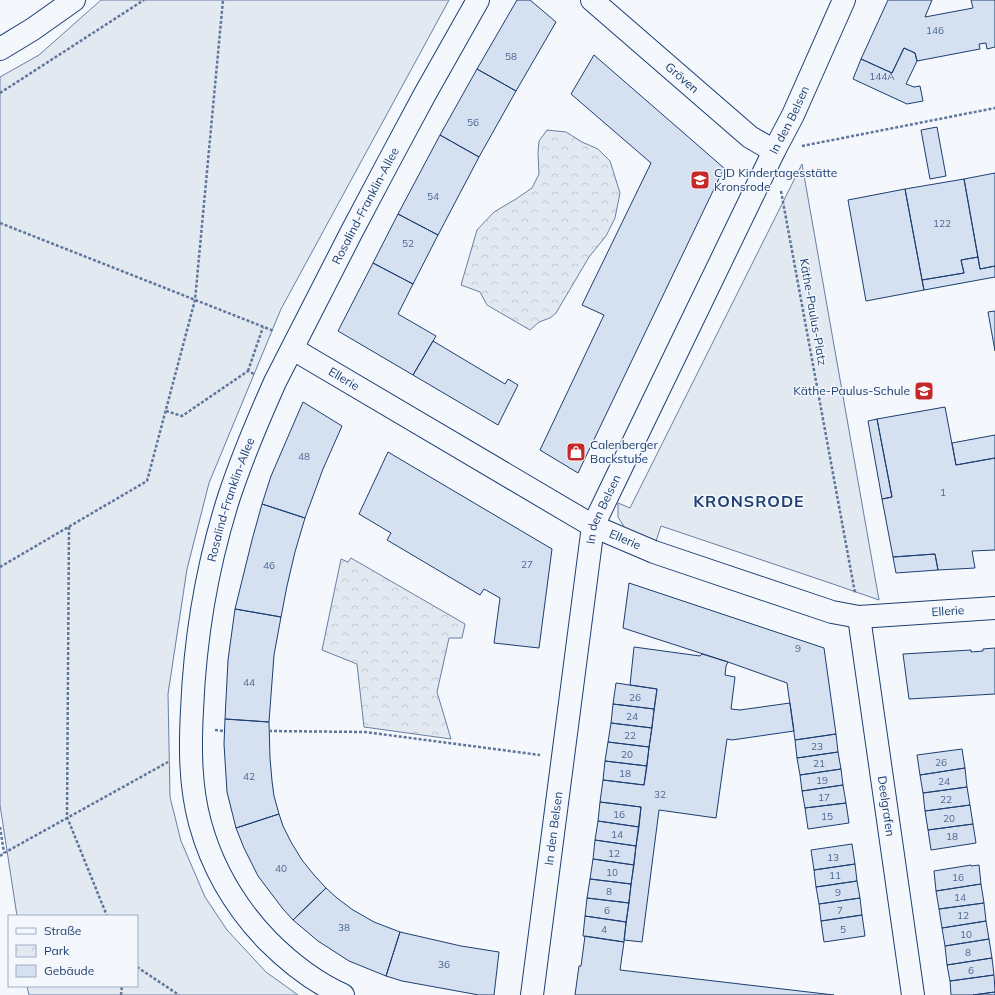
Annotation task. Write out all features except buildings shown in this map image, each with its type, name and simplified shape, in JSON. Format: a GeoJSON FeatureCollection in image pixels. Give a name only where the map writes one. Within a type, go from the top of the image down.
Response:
{"type":"FeatureCollection","features":[{"type":"Feature","properties":{"kind":"street"},"geometry":{"type":"LineString","coordinates":[[0,49],[39,25],[74,0]]}},
{"type":"Feature","properties":{"kind":"street","name":"Rosalind-Franklin-Allee"},"geometry":{"type":"LineString","coordinates":[[343,995],[326,988],[300,970],[258,931],[240,909],[210,853],[200,823],[194,791],[191,749],[192,693],[195,660],[204,600],[220,529],[238,472],[252,435],[275,382],[391,156],[478,0]]}},
{"type":"Feature","properties":{"kind":"street","name":"Gröven"},"geometry":{"type":"LineString","coordinates":[[592,0],[750,137],[774,151]]}},
{"type":"Feature","properties":{"kind":"street","name":"In den Belsen"},"geometry":{"type":"LineString","coordinates":[[532,995],[592,526],[774,151],[793,115],[844,0]]}},
{"type":"Feature","properties":{"kind":"street","name":"Ellerie"},"geometry":{"type":"LineString","coordinates":[[295,344],[592,526],[654,552],[832,612],[859,617],[995,608]]}},
{"type":"Feature","properties":{"kind":"street","name":"Deelgrafen"},"geometry":{"type":"LineString","coordinates":[[859,617],[913,995]]}},
{"type":"Feature","properties":{"kind":"path"},"geometry":{"type":"LineString","coordinates":[[0,93],[144,0]]}},
{"type":"Feature","properties":{"kind":"path"},"geometry":{"type":"LineString","coordinates":[[0,567],[147,480],[195,300],[223,0]]}},
{"type":"Feature","properties":{"kind":"path"},"geometry":{"type":"LineString","coordinates":[[774,151],[995,108]]}},
{"type":"Feature","properties":{"kind":"path","name":"Käthe-Paulus-Platz"},"geometry":{"type":"LineString","coordinates":[[781,190],[859,617]]}},
{"type":"Feature","properties":{"kind":"path"},"geometry":{"type":"LineString","coordinates":[[0,223],[195,300],[263,328],[295,344]]}},
{"type":"Feature","properties":{"kind":"path"},"geometry":{"type":"LineString","coordinates":[[166,411],[182,416],[248,371],[263,328]]}},
{"type":"Feature","properties":{"kind":"path"},"geometry":{"type":"LineString","coordinates":[[248,371],[275,382]]}},
{"type":"Feature","properties":{"kind":"path"},"geometry":{"type":"LineString","coordinates":[[69,526],[67,817],[107,915]]}},
{"type":"Feature","properties":{"kind":"path"},"geometry":{"type":"LineString","coordinates":[[269,731],[365,732],[563,758]]}},
{"type":"Feature","properties":{"kind":"path"},"geometry":{"type":"LineString","coordinates":[[0,856],[67,817],[191,749]]}},
{"type":"Feature","properties":{"kind":"path"},"geometry":{"type":"LineString","coordinates":[[0,827],[4,853]]}},
{"type":"Feature","properties":{"kind":"path"},"geometry":{"type":"LineString","coordinates":[[138,968],[179,995]]}},
{"type":"Feature","properties":{"kind":"green space"},"geometry":{"type":"Polygon","coordinates":[[[101,0],[449,0],[281,309],[209,483],[187,569],[168,694],[170,797],[181,841],[205,897],[227,930],[266,972],[298,995],[29,995],[27,987],[138,987],[138,915],[17,915],[0,805],[0,77],[39,55],[101,0]]]}},
{"type":"Feature","properties":{"kind":"green space"},"geometry":{"type":"Polygon","coordinates":[[[547,130],[566,132],[582,142],[598,149],[610,161],[620,193],[615,218],[606,236],[589,257],[556,313],[550,318],[539,322],[530,330],[487,305],[480,292],[461,285],[477,230],[494,212],[532,188],[539,174],[539,141],[547,130]]]}},
{"type":"Feature","properties":{"kind":"green space"},"geometry":{"type":"Polygon","coordinates":[[[802,164],[879,600],[661,526],[656,541],[626,530],[618,517],[618,503],[630,508],[802,164]]]}},
{"type":"Feature","properties":{"kind":"green space"},"geometry":{"type":"Polygon","coordinates":[[[351,558],[465,624],[462,638],[449,638],[437,692],[451,739],[364,727],[357,664],[322,650],[341,559],[348,562],[351,558]]]}},
{"type":"Feature","properties":{"kind":"place","name":"CJD Kindertagesstätte Kronsrode"},"geometry":{"type":"Point","coordinates":[700,180]}},
{"type":"Feature","properties":{"kind":"place","name":"Käthe-Paulus-Schule"},"geometry":{"type":"Point","coordinates":[924,391]}},
{"type":"Feature","properties":{"kind":"place","name":"Calenberger Backstube"},"geometry":{"type":"Point","coordinates":[576,452]}},
{"type":"Feature","properties":{"kind":"district","name":"KRONSRODE"},"geometry":{"type":"Point","coordinates":[749,501]}}]}
